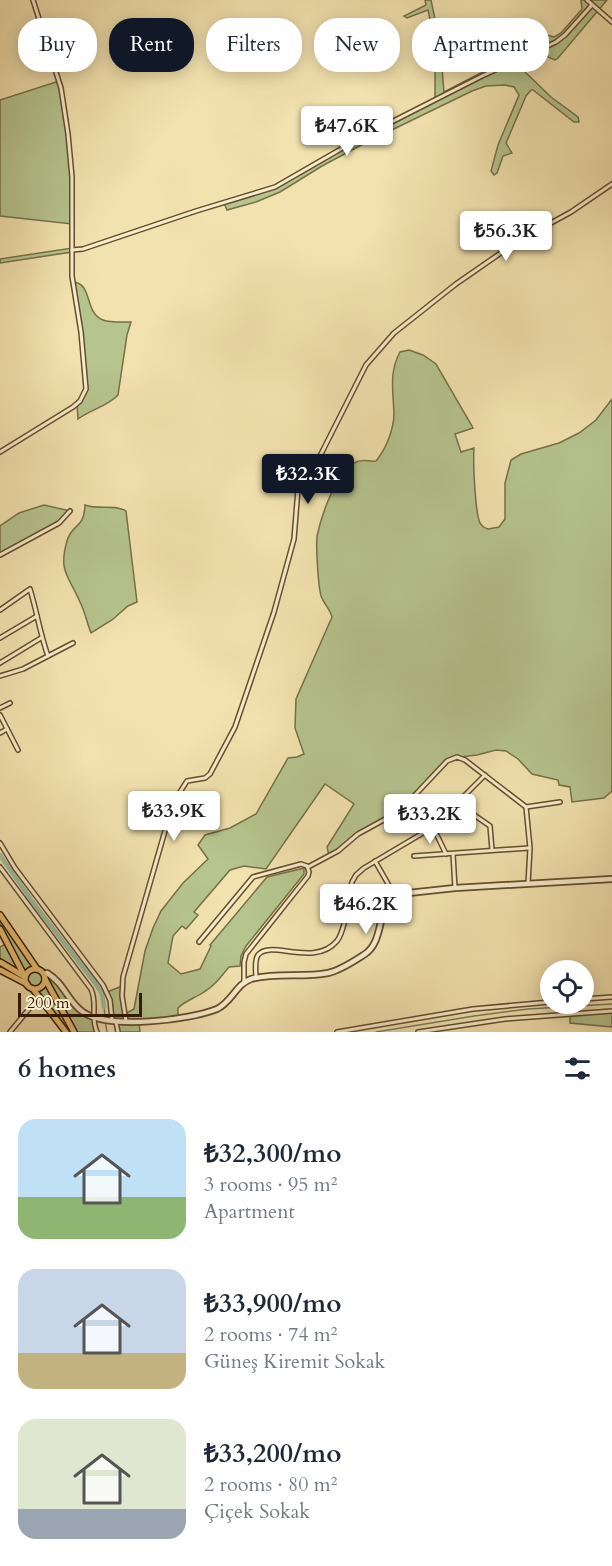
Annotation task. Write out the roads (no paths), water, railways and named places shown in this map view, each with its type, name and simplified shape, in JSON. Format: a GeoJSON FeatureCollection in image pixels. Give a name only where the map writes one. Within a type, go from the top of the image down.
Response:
{"type":"FeatureCollection","features":[{"type":"Feature","properties":{"kind":"main road"},"geometry":{"type":"LineString","coordinates":[[0,915],[45,977],[74,1032]]}},
{"type":"Feature","properties":{"kind":"main road"},"geometry":{"type":"LineString","coordinates":[[0,929],[27,984]]}},
{"type":"Feature","properties":{"kind":"main road"},"geometry":{"type":"LineString","coordinates":[[0,962],[25,977]]}},
{"type":"Feature","properties":{"kind":"main road"},"geometry":{"type":"LineString","coordinates":[[25,977],[30,970],[37,969]]}},
{"type":"Feature","properties":{"kind":"main road"},"geometry":{"type":"LineString","coordinates":[[0,970],[33,989],[66,1032]]}},
{"type":"Feature","properties":{"kind":"main road"},"geometry":{"type":"LineString","coordinates":[[33,989],[41,987],[45,977]]}},
{"type":"Feature","properties":{"kind":"street"},"geometry":{"type":"LineString","coordinates":[[0,452],[65,412],[80,401],[86,389],[81,332],[72,276],[72,180],[65,106],[51,52],[33,0]]}},
{"type":"Feature","properties":{"kind":"street"},"geometry":{"type":"LineString","coordinates":[[587,0],[612,22]]}},
{"type":"Feature","properties":{"kind":"street"},"geometry":{"type":"LineString","coordinates":[[72,250],[84,249],[275,187],[360,138],[482,76],[556,42],[566,35],[592,4]]}},
{"type":"Feature","properties":{"kind":"street"},"geometry":{"type":"LineString","coordinates":[[126,1021],[122,996],[123,977],[173,803],[186,782],[207,777],[217,764],[236,727],[274,612],[291,551],[298,489],[305,475],[321,456],[366,365],[394,333],[464,278],[518,241],[571,212],[612,184]]}},
{"type":"Feature","properties":{"kind":"street"},"geometry":{"type":"LineString","coordinates":[[0,555],[59,523],[70,511]]}},
{"type":"Feature","properties":{"kind":"street"},"geometry":{"type":"LineString","coordinates":[[0,610],[30,589],[38,615],[41,638],[48,656]]}},
{"type":"Feature","properties":{"kind":"street"},"geometry":{"type":"LineString","coordinates":[[0,638],[38,615]]}},
{"type":"Feature","properties":{"kind":"street"},"geometry":{"type":"LineString","coordinates":[[0,663],[41,638]]}},
{"type":"Feature","properties":{"kind":"street"},"geometry":{"type":"LineString","coordinates":[[0,676],[15,673],[74,643]]}},
{"type":"Feature","properties":{"kind":"street"},"geometry":{"type":"LineString","coordinates":[[0,708],[10,703]]}},
{"type":"Feature","properties":{"kind":"street"},"geometry":{"type":"LineString","coordinates":[[0,715],[18,750]]}},
{"type":"Feature","properties":{"kind":"street"},"geometry":{"type":"LineString","coordinates":[[0,733],[7,729]]}},
{"type":"Feature","properties":{"kind":"street"},"geometry":{"type":"LineString","coordinates":[[308,867],[333,854],[358,834],[404,808],[451,758],[462,757],[526,807],[560,802]]}},
{"type":"Feature","properties":{"kind":"street"},"geometry":{"type":"LineString","coordinates":[[256,978],[257,958],[264,951],[316,953],[327,949],[335,942],[342,930],[353,878],[375,861],[433,827],[485,775]]}},
{"type":"Feature","properties":{"kind":"street"},"geometry":{"type":"LineString","coordinates":[[458,803],[490,826],[492,851]]}},
{"type":"Feature","properties":{"kind":"street"},"geometry":{"type":"LineString","coordinates":[[526,807],[530,848],[528,884]]}},
{"type":"Feature","properties":{"kind":"street"},"geometry":{"type":"LineString","coordinates":[[433,827],[446,854]]}},
{"type":"Feature","properties":{"kind":"street"},"geometry":{"type":"LineString","coordinates":[[0,843],[15,868],[103,985],[109,995],[112,1020],[118,1032]]}},
{"type":"Feature","properties":{"kind":"street"},"geometry":{"type":"LineString","coordinates":[[414,856],[530,848]]}},
{"type":"Feature","properties":{"kind":"street"},"geometry":{"type":"LineString","coordinates":[[453,854],[454,888]]}},
{"type":"Feature","properties":{"kind":"street"},"geometry":{"type":"LineString","coordinates":[[375,861],[395,896]]}},
{"type":"Feature","properties":{"kind":"street"},"geometry":{"type":"LineString","coordinates":[[199,942],[253,878],[301,864],[308,867]]}},
{"type":"Feature","properties":{"kind":"street"},"geometry":{"type":"LineString","coordinates":[[0,867],[91,989],[95,1000],[93,1017],[97,1032]]}},
{"type":"Feature","properties":{"kind":"street"},"geometry":{"type":"LineString","coordinates":[[244,982],[246,954],[308,876],[308,867]]}},
{"type":"Feature","properties":{"kind":"street"},"geometry":{"type":"LineString","coordinates":[[45,977],[47,972],[57,979],[79,1009],[93,1017],[126,1021],[157,1021],[216,1009],[227,1002],[244,982],[256,978],[326,973],[340,968],[366,953],[376,942],[387,903],[395,896],[407,892],[612,879]]}},
{"type":"Feature","properties":{"kind":"street"},"geometry":{"type":"LineString","coordinates":[[10,1032],[39,996]]}},
{"type":"Feature","properties":{"kind":"street"},"geometry":{"type":"LineString","coordinates":[[594,998],[612,997]]}},
{"type":"Feature","properties":{"kind":"street"},"geometry":{"type":"LineString","coordinates":[[337,1032],[473,1009],[540,1003]]}},
{"type":"Feature","properties":{"kind":"street"},"geometry":{"type":"LineString","coordinates":[[418,1032],[511,1019],[612,1011]]}},
{"type":"Feature","properties":{"kind":"waterway"},"geometry":{"type":"LineString","coordinates":[[0,855],[34,904],[96,984],[102,994],[104,1007]]}},
{"type":"Feature","properties":{"kind":"waterway"},"geometry":{"type":"LineString","coordinates":[[376,1032],[528,1009],[612,1004]]}},
{"type":"Feature","properties":{"kind":"waterway"},"geometry":{"type":"LineString","coordinates":[[104,1007],[105,1016]]}},
{"type":"Feature","properties":{"kind":"waterway"},"geometry":{"type":"LineString","coordinates":[[105,1021],[107,1032]]}}]}
